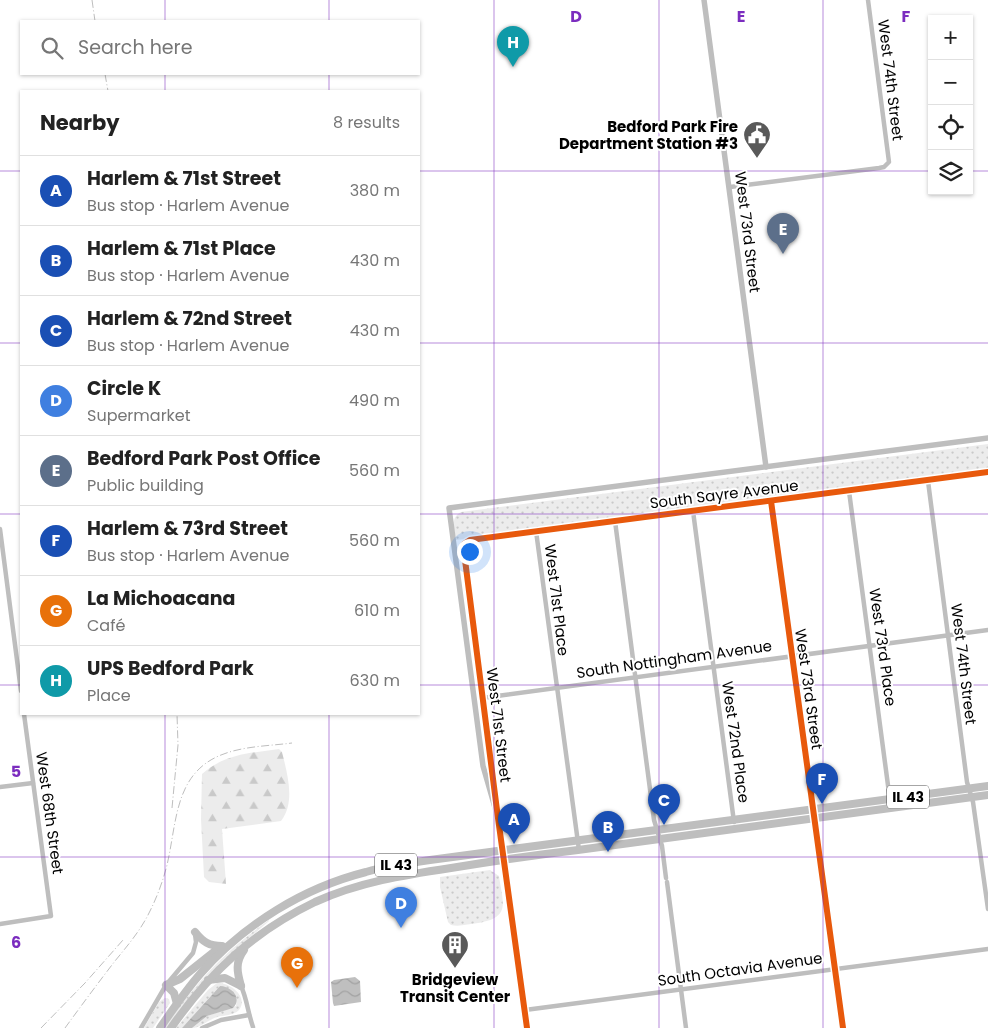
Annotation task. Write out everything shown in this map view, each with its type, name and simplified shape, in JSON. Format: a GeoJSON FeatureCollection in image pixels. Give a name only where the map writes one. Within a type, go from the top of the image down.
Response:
{"type":"FeatureCollection","features":[{"type":"Feature","properties":{"kind":"main road","name":"IL 43"},"geometry":{"type":"LineString","coordinates":[[171,1028],[208,980],[233,955],[268,929],[302,909],[354,887],[403,875],[503,856],[578,845],[657,830],[734,824],[813,814],[988,786]]}},
{"type":"Feature","properties":{"kind":"main road","name":"IL 43"},"geometry":{"type":"LineString","coordinates":[[891,803],[972,797],[988,794]]}},
{"type":"Feature","properties":{"kind":"main road","name":"IL 43"},"geometry":{"type":"LineString","coordinates":[[578,845],[660,839],[734,824]]}},
{"type":"Feature","properties":{"kind":"main road","name":"IL 43"},"geometry":{"type":"LineString","coordinates":[[160,1028],[201,973],[235,939],[256,923],[315,889],[350,876],[402,864],[503,856]]}},
{"type":"Feature","properties":{"kind":"main road"},"geometry":{"type":"LineString","coordinates":[[195,932],[208,945],[222,946]]}},
{"type":"Feature","properties":{"kind":"main road"},"geometry":{"type":"LineString","coordinates":[[177,1004],[174,993],[166,985],[180,979],[222,946],[235,939]]}},
{"type":"Feature","properties":{"kind":"main road"},"geometry":{"type":"LineString","coordinates":[[241,986],[237,971],[239,957],[250,942]]}},
{"type":"Feature","properties":{"kind":"main road"},"geometry":{"type":"LineString","coordinates":[[208,980],[225,978],[241,986]]}},
{"type":"Feature","properties":{"kind":"street","name":"West 73rd Street"},"geometry":{"type":"LineString","coordinates":[[704,0],[766,467]]}},
{"type":"Feature","properties":{"kind":"street","name":"West 74th Street"},"geometry":{"type":"LineString","coordinates":[[730,187],[879,168],[884,167],[888,162],[868,0]]}},
{"type":"Feature","properties":{"kind":"street","name":"South Sayre Avenue"},"geometry":{"type":"LineString","coordinates":[[449,508],[988,438]]}},
{"type":"Feature","properties":{"kind":"street","name":"South Sayre Avenue"},"geometry":{"type":"LineString","coordinates":[[464,544],[470,540],[988,472]]}},
{"type":"Feature","properties":{"kind":"street","name":"West 74th Street"},"geometry":{"type":"LineString","coordinates":[[928,480],[969,788],[972,797],[988,909]]}},
{"type":"Feature","properties":{"kind":"street","name":"West 73rd Place"},"geometry":{"type":"LineString","coordinates":[[850,491],[891,803]]}},
{"type":"Feature","properties":{"kind":"street","name":"West 73rd Street"},"geometry":{"type":"LineString","coordinates":[[771,501],[843,1028]]}},
{"type":"Feature","properties":{"kind":"street","name":"West 71st Street"},"geometry":{"type":"LineString","coordinates":[[449,508],[483,766],[498,818]]}},
{"type":"Feature","properties":{"kind":"street","name":"West 72nd Place"},"geometry":{"type":"LineString","coordinates":[[693,511],[734,824]]}},
{"type":"Feature","properties":{"kind":"street"},"geometry":{"type":"LineString","coordinates":[[615,521],[654,820],[660,839],[667,880],[686,1028]]}},
{"type":"Feature","properties":{"kind":"street"},"geometry":{"type":"LineString","coordinates":[[0,529],[20,683]]}},
{"type":"Feature","properties":{"kind":"street","name":"West 71st Place"},"geometry":{"type":"LineString","coordinates":[[536,532],[578,845]]}},
{"type":"Feature","properties":{"kind":"street","name":"West 71st Street"},"geometry":{"type":"LineString","coordinates":[[464,544],[482,698],[528,1028]]}},
{"type":"Feature","properties":{"kind":"street"},"geometry":{"type":"LineString","coordinates":[[0,578],[6,577]]}},
{"type":"Feature","properties":{"kind":"street","name":"South Nottingham Avenue"},"geometry":{"type":"LineString","coordinates":[[482,698],[988,630]]}},
{"type":"Feature","properties":{"kind":"street","name":"West 68th Street"},"geometry":{"type":"LineString","coordinates":[[0,924],[51,916],[24,715]]}},
{"type":"Feature","properties":{"kind":"street"},"geometry":{"type":"LineString","coordinates":[[0,787],[33,783]]}},
{"type":"Feature","properties":{"kind":"street"},"geometry":{"type":"LineString","coordinates":[[141,1028],[166,985],[193,953],[196,942],[195,932]]}},
{"type":"Feature","properties":{"kind":"street","name":"South Octavia Avenue"},"geometry":{"type":"LineString","coordinates":[[525,1010],[988,949]]}},
{"type":"Feature","properties":{"kind":"street"},"geometry":{"type":"LineString","coordinates":[[241,986],[253,1027]]}},
{"type":"Feature","properties":{"kind":"street"},"geometry":{"type":"LineString","coordinates":[[202,1028],[220,1020],[249,1016]]}},
{"type":"Feature","properties":{"kind":"green space"},"geometry":{"type":"Polygon","coordinates":[[[988,444],[988,471],[456,540],[454,532],[455,517],[461,512],[988,444]]]}},
{"type":"Feature","properties":{"kind":"green space"},"geometry":{"type":"Polygon","coordinates":[[[279,749],[282,752],[289,787],[286,813],[281,821],[222,829],[226,884],[209,882],[204,877],[201,819],[202,774],[210,767],[229,758],[248,753],[279,749]]]}},
{"type":"Feature","properties":{"kind":"green space"},"geometry":{"type":"Polygon","coordinates":[[[490,870],[499,876],[503,902],[500,913],[496,917],[478,923],[451,925],[448,922],[440,887],[440,877],[490,870]]]}},
{"type":"Feature","properties":{"kind":"green space"},"geometry":{"type":"Polygon","coordinates":[[[269,920],[219,964],[197,988],[168,1028],[164,1028],[211,969],[237,944],[269,920]]]}},
{"type":"Feature","properties":{"kind":"green space"},"geometry":{"type":"Polygon","coordinates":[[[217,983],[227,985],[237,991],[242,1000],[239,1010],[192,1028],[207,1016],[236,1006],[237,999],[220,986],[182,1028],[176,1028],[208,990],[217,983]]]}},
{"type":"Feature","properties":{"kind":"green space"},"geometry":{"type":"Polygon","coordinates":[[[165,998],[169,999],[170,1003],[153,1028],[144,1028],[159,1002],[165,998]]]}},
{"type":"Feature","properties":{"kind":"water"},"geometry":{"type":"Polygon","coordinates":[[[355,977],[360,981],[361,1002],[334,1006],[331,982],[355,977]]]}},
{"type":"Feature","properties":{"kind":"water"},"geometry":{"type":"Polygon","coordinates":[[[220,986],[232,990],[234,993],[237,1000],[233,1008],[207,1016],[192,1028],[182,1028],[220,986]]]}},
{"type":"Feature","properties":{"kind":"railway"},"geometry":{"type":"LineString","coordinates":[[92,0],[95,20]]}},
{"type":"Feature","properties":{"kind":"railway"},"geometry":{"type":"LineString","coordinates":[[105,75],[108,90]]}},
{"type":"Feature","properties":{"kind":"railway"},"geometry":{"type":"LineString","coordinates":[[172,808],[178,745],[177,715]]}},
{"type":"Feature","properties":{"kind":"railway"},"geometry":{"type":"LineString","coordinates":[[65,1028],[143,925],[160,889],[180,801],[194,774],[206,763],[229,752],[292,743]]}},
{"type":"Feature","properties":{"kind":"railway"},"geometry":{"type":"LineString","coordinates":[[41,1028],[85,983],[123,940]]}},
{"type":"Feature","properties":{"kind":"cycle path"},"geometry":{"type":"LineString","coordinates":[[527,1028],[498,818],[464,544],[470,540],[988,472]]}},
{"type":"Feature","properties":{"kind":"cycle path"},"geometry":{"type":"LineString","coordinates":[[771,501],[843,1028]]}},
{"type":"Feature","properties":{"kind":"place","name":"UPS Bedford Park"},"geometry":{"type":"Point","coordinates":[513,67]}},
{"type":"Feature","properties":{"kind":"place","name":"Bedford Park Fire Department Station #3"},"geometry":{"type":"Point","coordinates":[757,159]}},
{"type":"Feature","properties":{"kind":"place","name":"Bedford Park Post Office"},"geometry":{"type":"Point","coordinates":[783,254]}},
{"type":"Feature","properties":{"kind":"place","name":"Harlem & 73rd Street"},"geometry":{"type":"Point","coordinates":[822,804]}},
{"type":"Feature","properties":{"kind":"place","name":"Harlem & 72nd Street"},"geometry":{"type":"Point","coordinates":[664,825]}},
{"type":"Feature","properties":{"kind":"place","name":"Harlem & 71st Street"},"geometry":{"type":"Point","coordinates":[514,844]}},
{"type":"Feature","properties":{"kind":"place","name":"Harlem & 71st Place"},"geometry":{"type":"Point","coordinates":[608,852]}},
{"type":"Feature","properties":{"kind":"place","name":"Circle K"},"geometry":{"type":"Point","coordinates":[401,928]}},
{"type":"Feature","properties":{"kind":"place","name":"Bridgeview Transit Center"},"geometry":{"type":"Point","coordinates":[455,969]}},
{"type":"Feature","properties":{"kind":"place","name":"La Michoacana"},"geometry":{"type":"Point","coordinates":[297,988]}}]}
